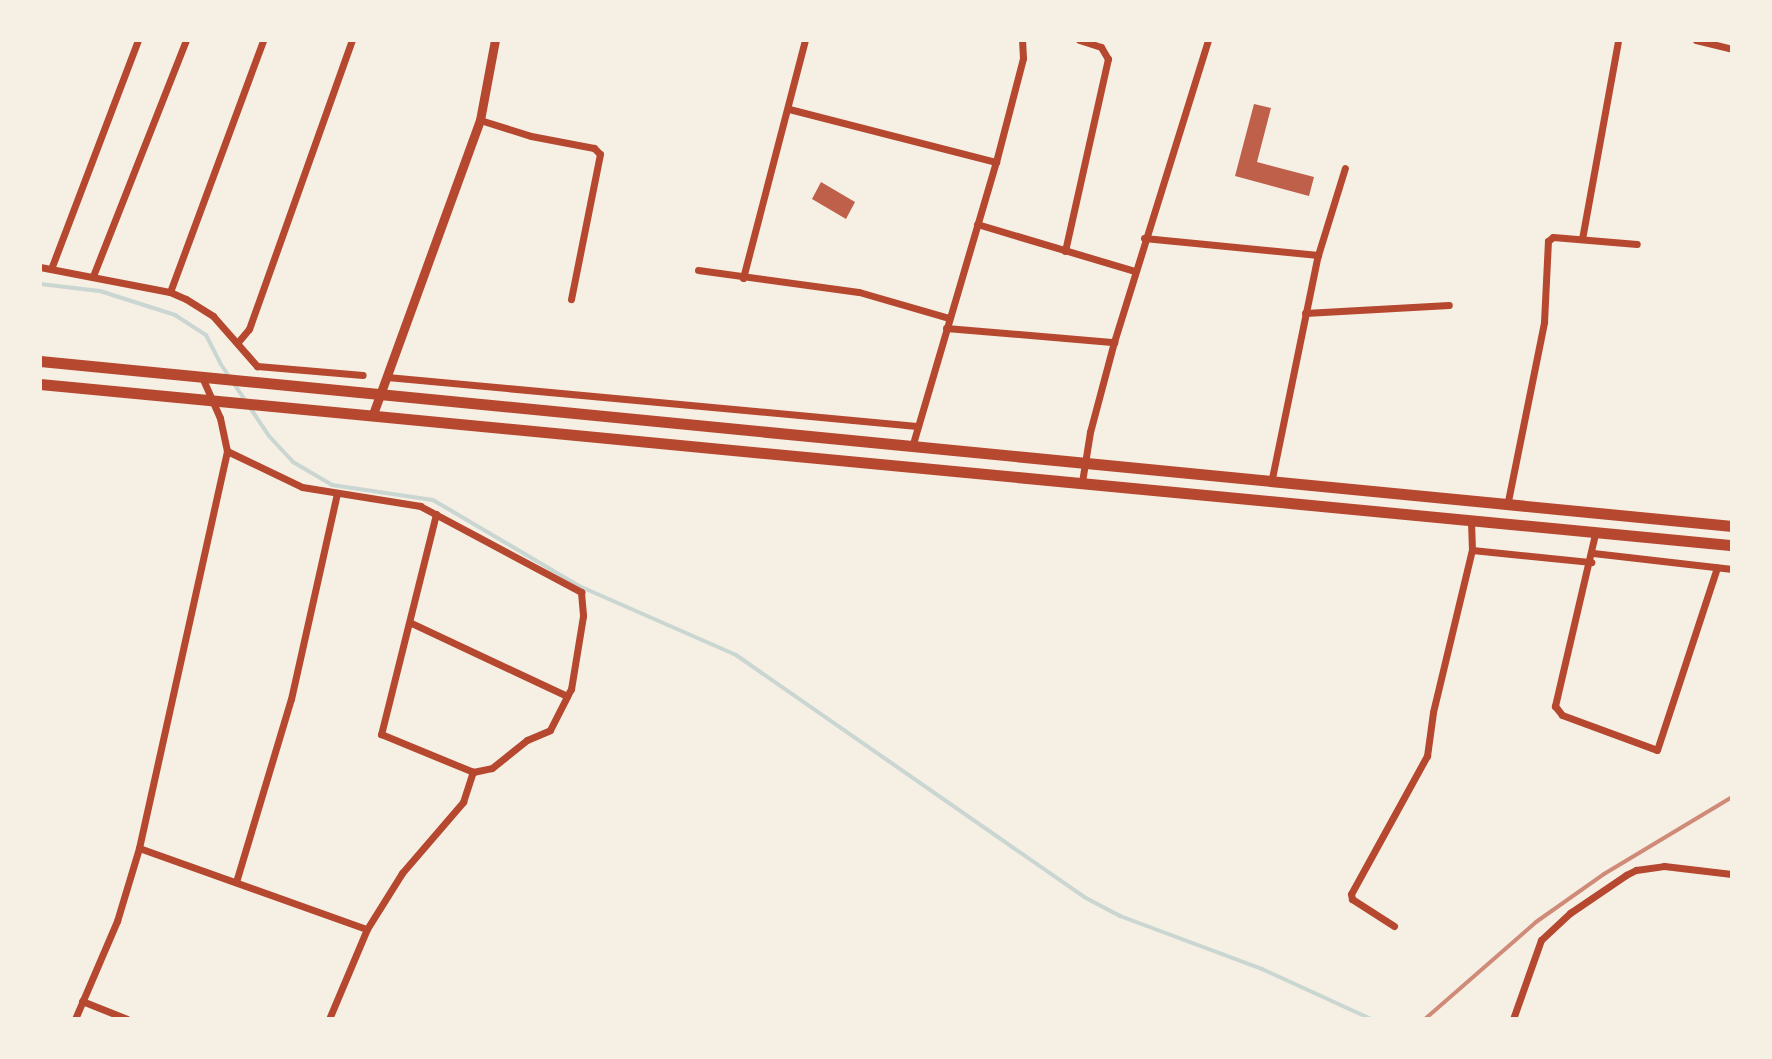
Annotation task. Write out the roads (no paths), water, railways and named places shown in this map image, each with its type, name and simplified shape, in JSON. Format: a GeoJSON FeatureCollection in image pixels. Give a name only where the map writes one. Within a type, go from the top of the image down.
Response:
{"type":"FeatureCollection","features":[{"type":"Feature","properties":{"kind":"main road"},"geometry":{"type":"LineString","coordinates":[[40,361],[1732,526]]}},
{"type":"Feature","properties":{"kind":"main road"},"geometry":{"type":"LineString","coordinates":[[40,384],[1732,545]]}},
{"type":"Feature","properties":{"kind":"street"},"geometry":{"type":"LineString","coordinates":[[51,269],[138,40]]}},
{"type":"Feature","properties":{"kind":"street"},"geometry":{"type":"LineString","coordinates":[[93,276],[186,40]]}},
{"type":"Feature","properties":{"kind":"street"},"geometry":{"type":"LineString","coordinates":[[170,292],[263,40]]}},
{"type":"Feature","properties":{"kind":"street"},"geometry":{"type":"LineString","coordinates":[[238,342],[249,329],[352,40]]}},
{"type":"Feature","properties":{"kind":"street"},"geometry":{"type":"LineString","coordinates":[[373,414],[480,120],[495,40]]}},
{"type":"Feature","properties":{"kind":"street"},"geometry":{"type":"LineString","coordinates":[[743,278],[805,40]]}},
{"type":"Feature","properties":{"kind":"street"},"geometry":{"type":"LineString","coordinates":[[912,447],[996,162],[1023,58],[1022,40]]}},
{"type":"Feature","properties":{"kind":"street"},"geometry":{"type":"LineString","coordinates":[[1065,251],[1108,59],[1101,47],[1079,40]]}},
{"type":"Feature","properties":{"kind":"street"},"geometry":{"type":"LineString","coordinates":[[1082,482],[1114,342],[1208,40]]}},
{"type":"Feature","properties":{"kind":"street"},"geometry":{"type":"LineString","coordinates":[[1582,239],[1618,40]]}},
{"type":"Feature","properties":{"kind":"street"},"geometry":{"type":"LineString","coordinates":[[1696,40],[1732,49]]}},
{"type":"Feature","properties":{"kind":"street"},"geometry":{"type":"LineString","coordinates":[[789,109],[996,162]]}},
{"type":"Feature","properties":{"kind":"street"},"geometry":{"type":"LineString","coordinates":[[480,120],[531,136],[594,148],[600,154],[571,299]]}},
{"type":"Feature","properties":{"kind":"street"},"geometry":{"type":"LineString","coordinates":[[1271,483],[1318,255],[1332,201],[1345,168]]}},
{"type":"Feature","properties":{"kind":"street"},"geometry":{"type":"LineString","coordinates":[[977,224],[1135,271]]}},
{"type":"Feature","properties":{"kind":"street"},"geometry":{"type":"LineString","coordinates":[[1507,506],[1544,322],[1548,241],[1553,237],[1637,244]]}},
{"type":"Feature","properties":{"kind":"street"},"geometry":{"type":"LineString","coordinates":[[1144,238],[1318,255]]}},
{"type":"Feature","properties":{"kind":"street"},"geometry":{"type":"LineString","coordinates":[[40,267],[170,292],[202,307],[238,342],[251,361],[265,368],[363,375]]}},
{"type":"Feature","properties":{"kind":"street"},"geometry":{"type":"LineString","coordinates":[[698,270],[859,292],[949,318]]}},
{"type":"Feature","properties":{"kind":"street"},"geometry":{"type":"LineString","coordinates":[[1305,313],[1449,305]]}},
{"type":"Feature","properties":{"kind":"street"},"geometry":{"type":"LineString","coordinates":[[946,328],[1114,342]]}},
{"type":"Feature","properties":{"kind":"street"},"geometry":{"type":"LineString","coordinates":[[75,1019],[117,921],[139,848],[227,451],[222,425],[202,377]]}},
{"type":"Feature","properties":{"kind":"street"},"geometry":{"type":"LineString","coordinates":[[387,377],[917,426]]}},
{"type":"Feature","properties":{"kind":"street"},"geometry":{"type":"LineString","coordinates":[[227,451],[289,483],[337,494],[404,501],[436,514],[581,592],[583,616],[577,666],[567,696],[550,730],[527,740],[492,768],[473,772],[381,734],[436,514]]}},
{"type":"Feature","properties":{"kind":"street"},"geometry":{"type":"LineString","coordinates":[[236,882],[291,699],[337,494]]}},
{"type":"Feature","properties":{"kind":"street"},"geometry":{"type":"LineString","coordinates":[[1394,926],[1352,899],[1351,894],[1427,756],[1433,712],[1472,550],[1471,521]]}},
{"type":"Feature","properties":{"kind":"street"},"geometry":{"type":"LineString","coordinates":[[1595,534],[1555,706],[1562,715],[1657,750],[1717,568]]}},
{"type":"Feature","properties":{"kind":"street"},"geometry":{"type":"LineString","coordinates":[[1472,550],[1732,569]]}},
{"type":"Feature","properties":{"kind":"street"},"geometry":{"type":"LineString","coordinates":[[409,622],[567,696]]}},
{"type":"Feature","properties":{"kind":"street"},"geometry":{"type":"LineString","coordinates":[[329,1019],[367,929],[402,873],[463,802],[473,772]]}},
{"type":"Feature","properties":{"kind":"street"},"geometry":{"type":"LineString","coordinates":[[139,848],[367,929]]}},
{"type":"Feature","properties":{"kind":"street"},"geometry":{"type":"LineString","coordinates":[[1513,1019],[1541,940],[1570,913],[1626,875],[1636,870],[1664,866],[1732,874]]}},
{"type":"Feature","properties":{"kind":"street"},"geometry":{"type":"LineString","coordinates":[[82,1001],[127,1019]]}},
{"type":"Feature","properties":{"kind":"waterway"},"geometry":{"type":"LineString","coordinates":[[40,284],[100,291],[175,315],[206,335],[220,363],[269,436],[293,462],[332,485],[433,500],[579,586],[736,655],[1084,897],[1120,916],[1262,969],[1371,1019]]}},
{"type":"Feature","properties":{"kind":"railway"},"geometry":{"type":"LineString","coordinates":[[1425,1019],[1536,922],[1604,874],[1732,797]]}}]}
